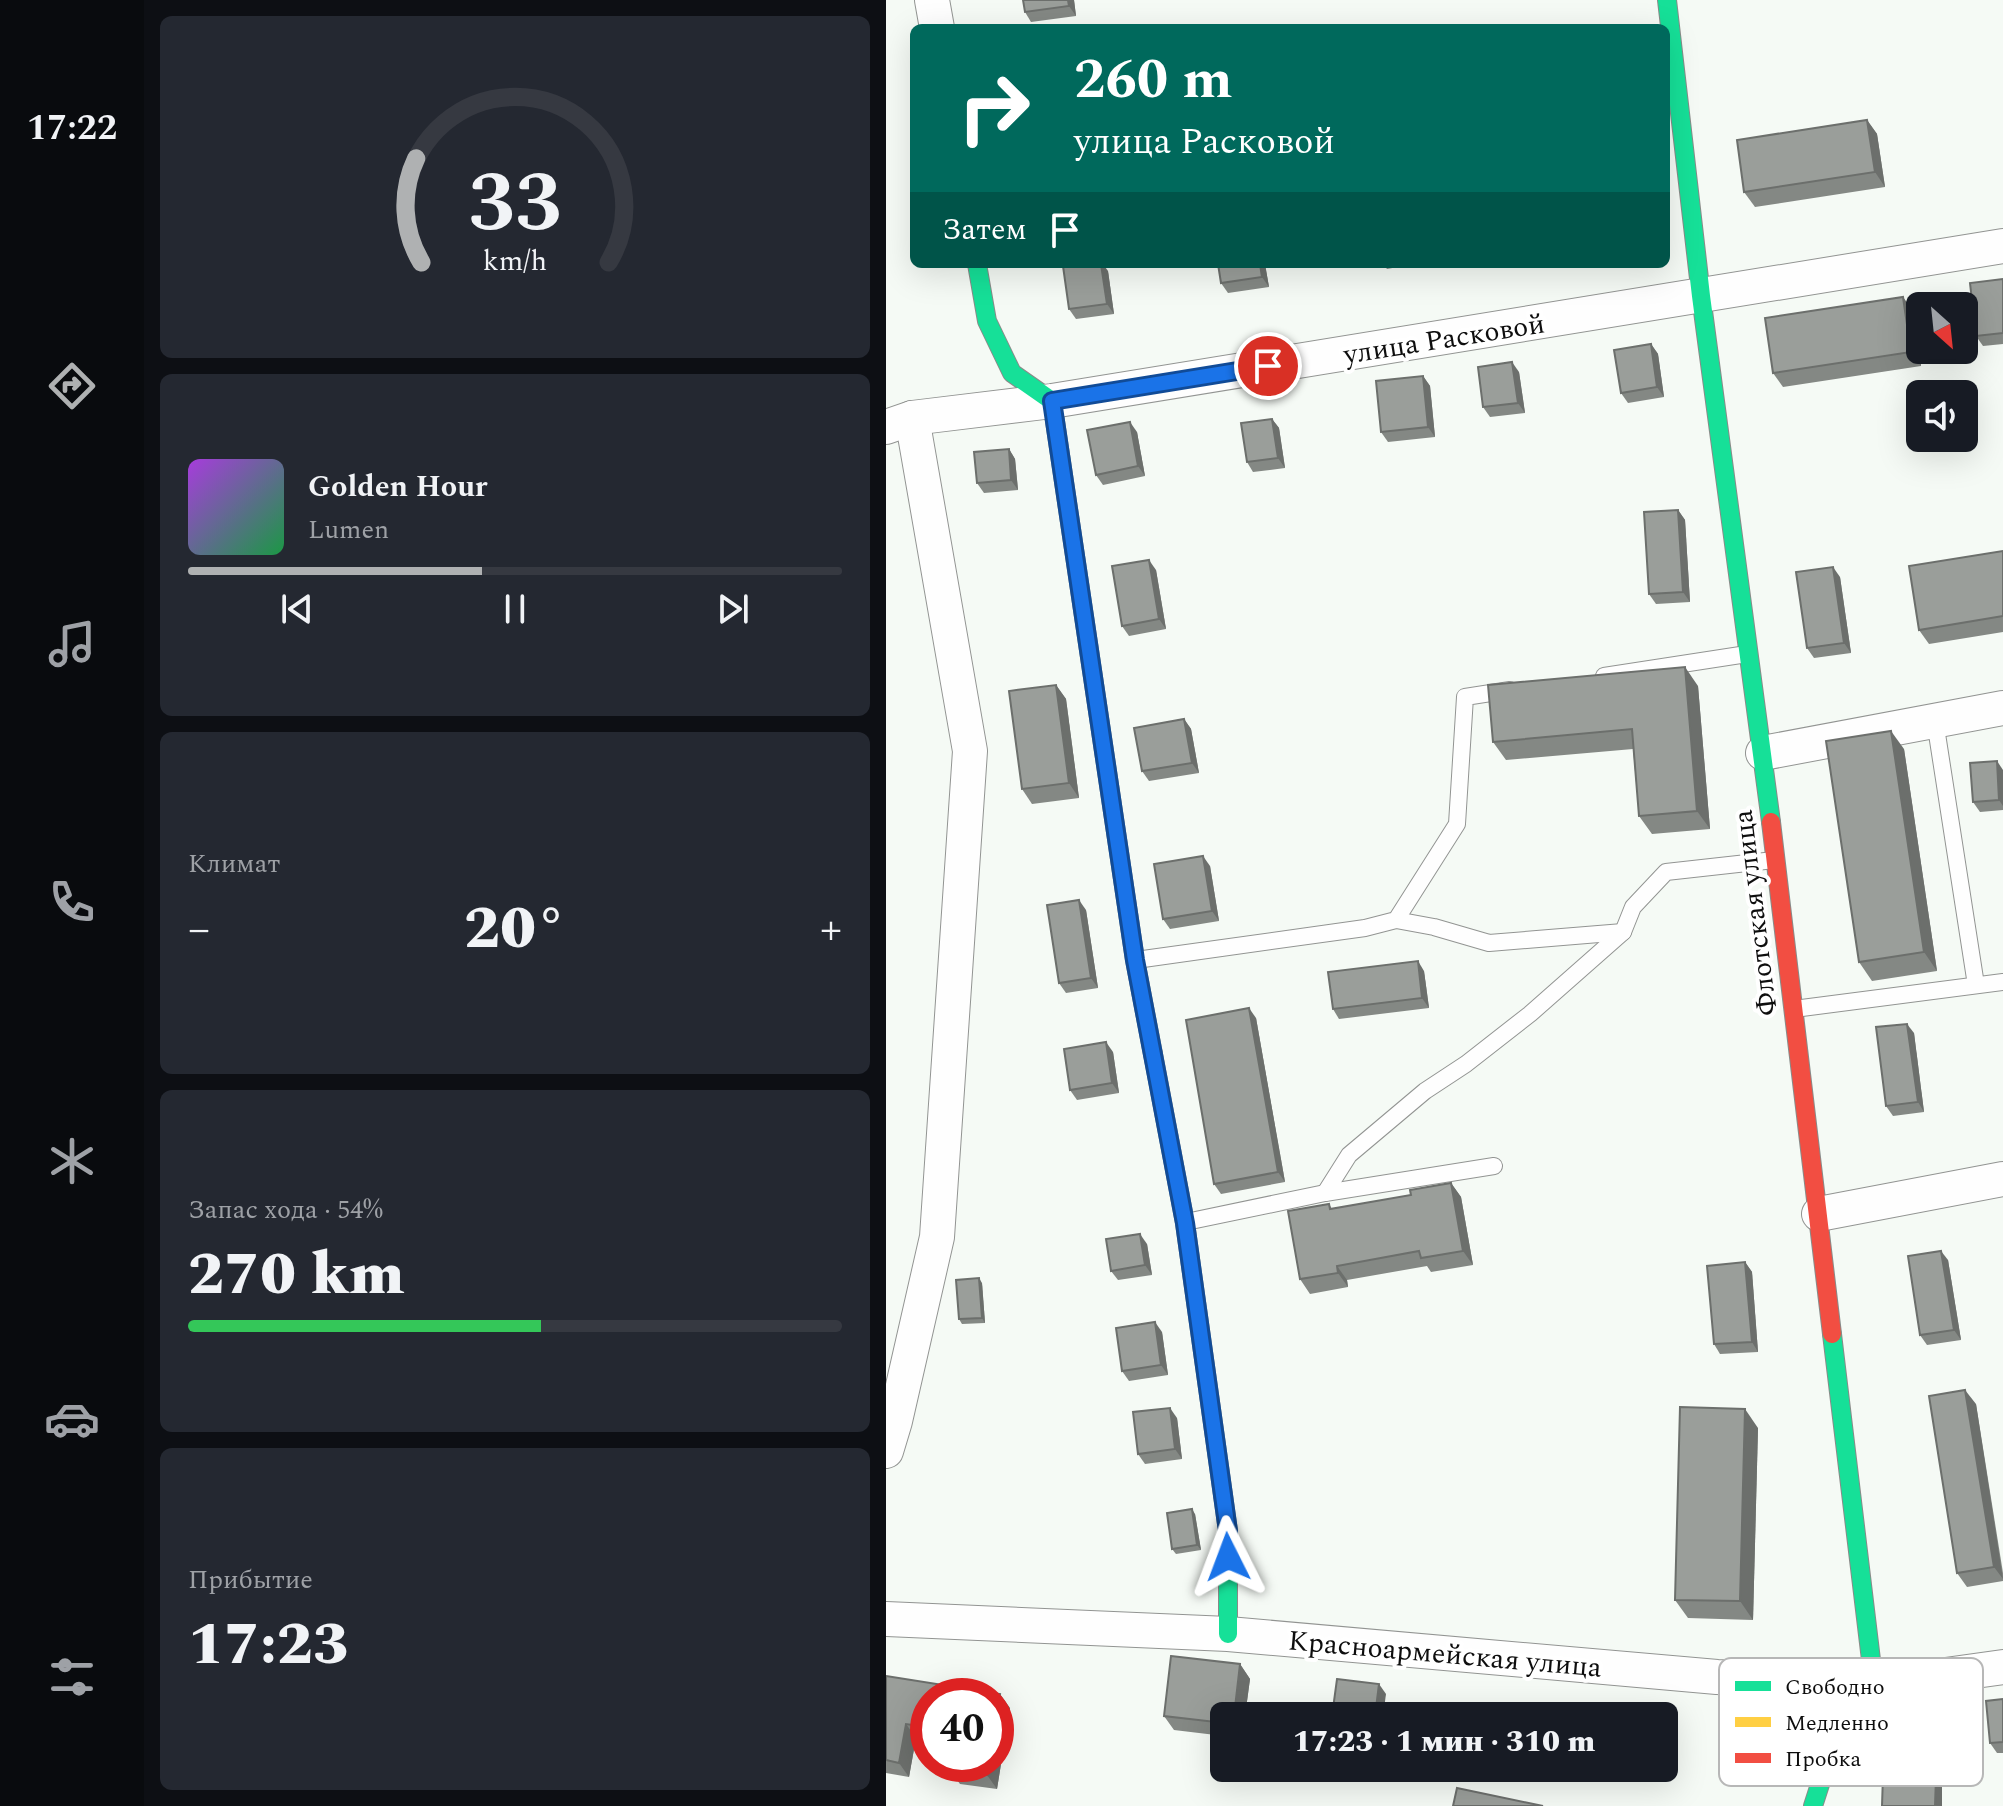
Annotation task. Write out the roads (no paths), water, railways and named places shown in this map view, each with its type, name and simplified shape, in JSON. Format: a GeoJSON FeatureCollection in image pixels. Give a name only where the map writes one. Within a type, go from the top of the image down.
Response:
{"type":"FeatureCollection","features":[{"type":"Feature","properties":{"kind":"street"},"geometry":{"type":"LineString","coordinates":[[932,0],[936,24]]}},
{"type":"Feature","properties":{"kind":"street","name":"Флотская улица"},"geometry":{"type":"LineString","coordinates":[[1667,0],[1670,24]]}},
{"type":"Feature","properties":{"kind":"street","name":"Флотская улица"},"geometry":{"type":"LineString","coordinates":[[1670,26],[1701,296],[1763,753],[1871,1658]]}},
{"type":"Feature","properties":{"kind":"street","name":"улица Расковой"},"geometry":{"type":"LineString","coordinates":[[899,423],[1052,401],[2003,246]]}},
{"type":"Feature","properties":{"kind":"street"},"geometry":{"type":"LineString","coordinates":[[978,268],[987,321],[1012,373],[1052,401],[1135,960],[1185,1223],[1228,1531],[1228,1634]]}},
{"type":"Feature","properties":{"kind":"street"},"geometry":{"type":"LineString","coordinates":[[886,1451],[937,1237],[970,751],[899,423]]}},
{"type":"Feature","properties":{"kind":"street"},"geometry":{"type":"LineString","coordinates":[[1763,753],[2003,708]]}},
{"type":"Feature","properties":{"kind":"street"},"geometry":{"type":"LineString","coordinates":[[1819,1214],[2003,1179]]}},
{"type":"Feature","properties":{"kind":"street","name":"Красноармейская улица"},"geometry":{"type":"LineString","coordinates":[[886,1619],[1228,1634],[1719,1677]]}},
{"type":"Feature","properties":{"kind":"street","name":"Красноармейская улица"},"geometry":{"type":"LineString","coordinates":[[1983,1670],[2003,1667]]}},
{"type":"Feature","properties":{"kind":"street"},"geometry":{"type":"LineString","coordinates":[[1813,1806],[1819,1786]]}},
{"type":"Feature","properties":{"kind":"lane"},"geometry":{"type":"LineString","coordinates":[[1591,678],[1749,654]]}},
{"type":"Feature","properties":{"kind":"lane"},"geometry":{"type":"LineString","coordinates":[[1396,920],[1457,824],[1465,697],[1528,688]]}},
{"type":"Feature","properties":{"kind":"lane"},"geometry":{"type":"LineString","coordinates":[[1935,721],[1976,985]]}},
{"type":"Feature","properties":{"kind":"lane"},"geometry":{"type":"LineString","coordinates":[[1325,1193],[1349,1155],[1425,1091],[1466,1064],[1530,1014],[1623,932],[1633,907],[1666,872],[1775,860]]}},
{"type":"Feature","properties":{"kind":"lane"},"geometry":{"type":"LineString","coordinates":[[1135,960],[1365,928],[1396,920],[1489,943],[1623,932]]}},
{"type":"Feature","properties":{"kind":"lane"},"geometry":{"type":"LineString","coordinates":[[1794,1009],[2003,982]]}},
{"type":"Feature","properties":{"kind":"lane"},"geometry":{"type":"LineString","coordinates":[[1185,1223],[1325,1193],[1494,1166]]}}]}
